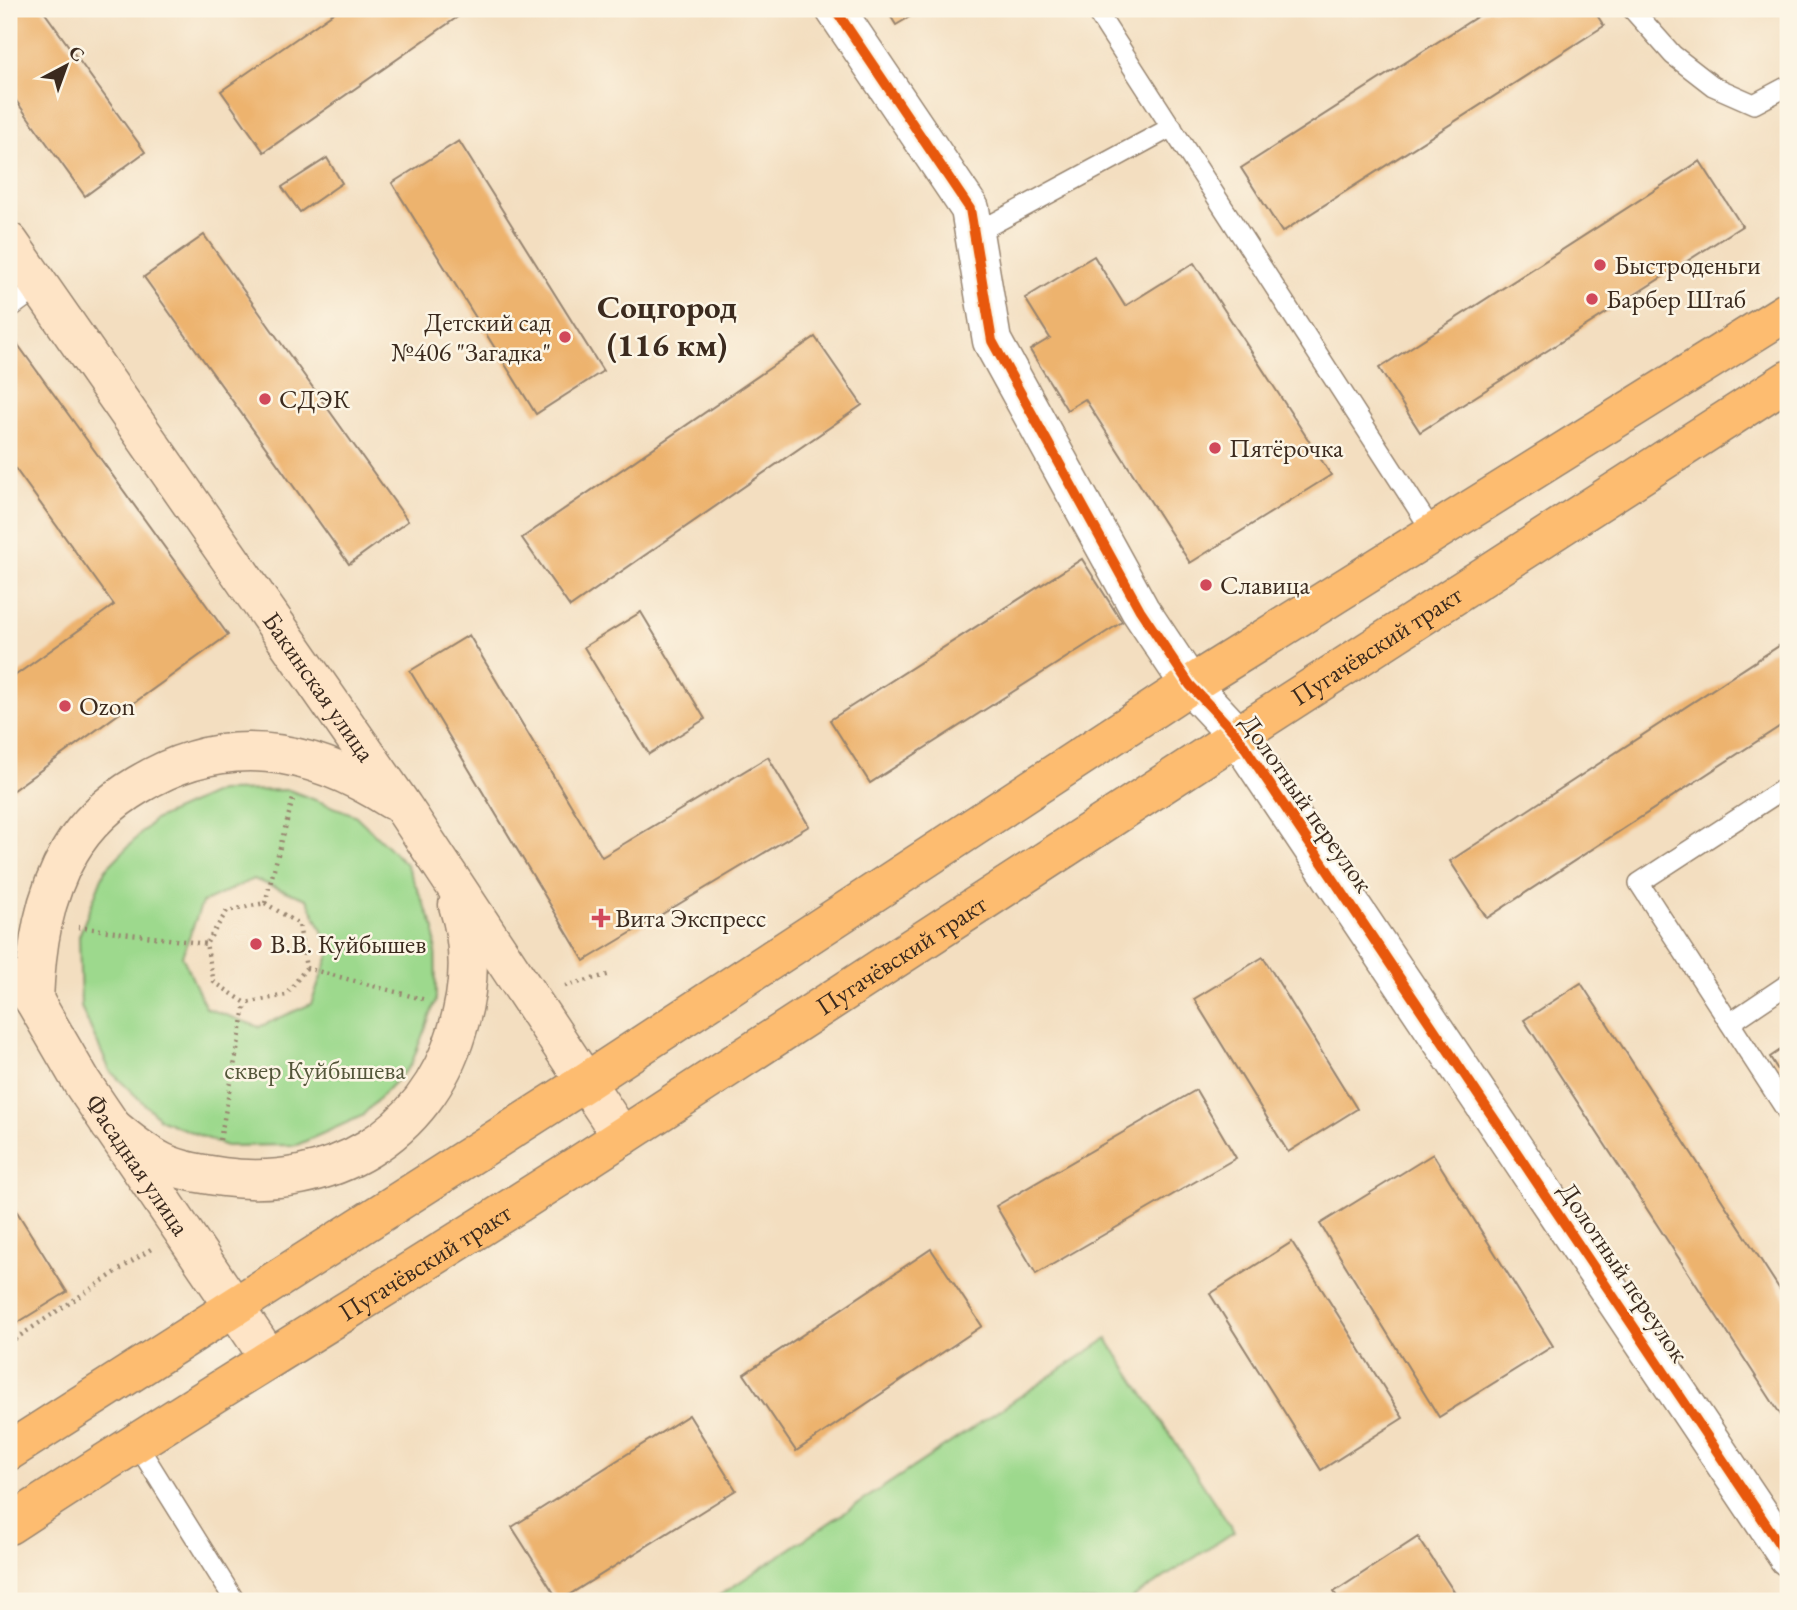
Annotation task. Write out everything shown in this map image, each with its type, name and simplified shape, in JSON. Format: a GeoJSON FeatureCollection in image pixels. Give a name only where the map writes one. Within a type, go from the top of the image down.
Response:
{"type":"FeatureCollection","features":[{"type":"Feature","properties":{"kind":"main road","name":"Бакинская улица"},"geometry":{"type":"LineString","coordinates":[[9,242],[403,807],[622,1137]]}},
{"type":"Feature","properties":{"kind":"main road"},"geometry":{"type":"LineString","coordinates":[[9,1451],[584,1083],[1190,685],[1788,310]]}},
{"type":"Feature","properties":{"kind":"main road","name":"Пугачёвский тракт"},"geometry":{"type":"LineString","coordinates":[[9,1525],[135,1441],[622,1137],[1236,734],[1788,380]]}},
{"type":"Feature","properties":{"kind":"main road"},"geometry":{"type":"LineString","coordinates":[[34,1000],[42,919],[71,850],[103,812],[121,796],[152,777],[187,761],[228,751],[261,751],[299,756],[334,767],[403,807]]}},
{"type":"Feature","properties":{"kind":"main road"},"geometry":{"type":"LineString","coordinates":[[110,1125],[134,1145],[162,1162],[189,1172],[254,1181],[321,1172],[378,1142],[404,1121],[443,1069],[464,1008],[467,943],[450,880]]}},
{"type":"Feature","properties":{"kind":"main road","name":"Фасадная улица"},"geometry":{"type":"LineString","coordinates":[[9,969],[34,1000],[80,1081],[269,1358]]}},
{"type":"Feature","properties":{"kind":"street","name":"Долотный переулок"},"geometry":{"type":"LineString","coordinates":[[835,9],[970,209],[992,341],[1140,610],[1190,685],[1236,734],[1788,1557]]}},
{"type":"Feature","properties":{"kind":"lane"},"geometry":{"type":"LineString","coordinates":[[1095,9],[1434,534]]}},
{"type":"Feature","properties":{"kind":"lane"},"geometry":{"type":"LineString","coordinates":[[1632,9],[1673,55],[1713,86],[1754,104],[1788,86]]}},
{"type":"Feature","properties":{"kind":"lane"},"geometry":{"type":"LineString","coordinates":[[974,234],[1172,127]]}},
{"type":"Feature","properties":{"kind":"lane"},"geometry":{"type":"LineString","coordinates":[[9,309],[40,286]]}},
{"type":"Feature","properties":{"kind":"lane"},"geometry":{"type":"LineString","coordinates":[[1788,786],[1639,883],[1788,1113]]}},
{"type":"Feature","properties":{"kind":"lane"},"geometry":{"type":"LineString","coordinates":[[1730,1023],[1788,984]]}},
{"type":"Feature","properties":{"kind":"lane"},"geometry":{"type":"LineString","coordinates":[[135,1441],[235,1601]]}},
{"type":"Feature","properties":{"kind":"path"},"geometry":{"type":"LineString","coordinates":[[265,903],[298,782]]}},
{"type":"Feature","properties":{"kind":"path"},"geometry":{"type":"LineString","coordinates":[[265,903],[299,924],[306,968],[286,995],[246,1003],[214,982],[206,944],[227,911],[265,903]]}},
{"type":"Feature","properties":{"kind":"path"},"geometry":{"type":"LineString","coordinates":[[77,916],[73,927],[206,944]]}},
{"type":"Feature","properties":{"kind":"green space","name":"сквер Куйбышева"},"geometry":{"type":"Polygon","coordinates":[[[289,790],[355,815],[406,864],[435,929],[436,1000],[411,1065],[362,1116],[297,1145],[226,1146],[161,1120],[110,1071],[81,1007],[79,936],[105,870],[154,820],[219,791],[289,790]],[[253,879],[202,903],[182,956],[206,1008],[259,1027],[311,1004],[331,950],[307,899],[253,879]]]}},
{"type":"Feature","properties":{"kind":"green space"},"geometry":{"type":"Polygon","coordinates":[[[1107,1339],[1234,1532],[1128,1601],[711,1601],[1107,1339]]]}},
{"type":"Feature","properties":{"kind":"building"},"geometry":{"type":"Polygon","coordinates":[[[9,9],[42,9],[145,152],[85,196],[9,91],[9,9]]]}},
{"type":"Feature","properties":{"kind":"building"},"geometry":{"type":"Polygon","coordinates":[[[339,9],[469,9],[264,152],[221,91],[339,9]]]}},
{"type":"Feature","properties":{"kind":"building"},"geometry":{"type":"Polygon","coordinates":[[[886,9],[923,9],[896,25],[886,9]]]}},
{"type":"Feature","properties":{"kind":"building"},"geometry":{"type":"Polygon","coordinates":[[[1489,9],[1593,9],[1604,26],[1282,232],[1241,168],[1489,9]]]}},
{"type":"Feature","properties":{"kind":"building"},"geometry":{"type":"Polygon","coordinates":[[[459,141],[603,371],[536,414],[392,183],[459,141]]]}},
{"type":"Feature","properties":{"kind":"building"},"geometry":{"type":"Polygon","coordinates":[[[327,158],[342,183],[300,212],[282,187],[327,158]]]}},
{"type":"Feature","properties":{"kind":"building"},"geometry":{"type":"Polygon","coordinates":[[[1700,161],[1742,226],[1420,432],[1379,368],[1700,161]]]}},
{"type":"Feature","properties":{"kind":"building"},"geometry":{"type":"Polygon","coordinates":[[[204,235],[408,521],[349,564],[144,277],[204,235]]]}},
{"type":"Feature","properties":{"kind":"building"},"geometry":{"type":"Polygon","coordinates":[[[1094,256],[1125,306],[1194,263],[1331,475],[1190,563],[1085,399],[1067,410],[1030,350],[1050,338],[1025,298],[1094,256]]]}},
{"type":"Feature","properties":{"kind":"building"},"geometry":{"type":"Polygon","coordinates":[[[815,337],[862,405],[570,607],[522,538],[815,337]]]}},
{"type":"Feature","properties":{"kind":"building"},"geometry":{"type":"Polygon","coordinates":[[[16,342],[228,635],[9,793],[9,680],[114,605],[9,460],[9,347],[16,342]]]}},
{"type":"Feature","properties":{"kind":"building"},"geometry":{"type":"Polygon","coordinates":[[[1082,559],[1122,622],[870,783],[830,720],[1082,559]]]}},
{"type":"Feature","properties":{"kind":"building"},"geometry":{"type":"Polygon","coordinates":[[[641,612],[705,719],[649,754],[584,647],[641,612]]]}},
{"type":"Feature","properties":{"kind":"building"},"geometry":{"type":"Polygon","coordinates":[[[469,635],[602,857],[768,757],[809,826],[584,961],[410,671],[469,635]]]}},
{"type":"Feature","properties":{"kind":"building"},"geometry":{"type":"Polygon","coordinates":[[[1788,640],[1788,721],[1487,918],[1450,861],[1788,640]]]}},
{"type":"Feature","properties":{"kind":"building"},"geometry":{"type":"Polygon","coordinates":[[[1263,957],[1357,1109],[1288,1152],[1194,999],[1263,957]]]}},
{"type":"Feature","properties":{"kind":"building"},"geometry":{"type":"Polygon","coordinates":[[[1581,983],[1788,1302],[1788,1426],[1524,1020],[1581,983]]]}},
{"type":"Feature","properties":{"kind":"building"},"geometry":{"type":"Polygon","coordinates":[[[1788,1045],[1788,1086],[1770,1057],[1788,1045]]]}},
{"type":"Feature","properties":{"kind":"building"},"geometry":{"type":"Polygon","coordinates":[[[1196,1090],[1236,1158],[1036,1274],[996,1206],[1196,1090]]]}},
{"type":"Feature","properties":{"kind":"building"},"geometry":{"type":"Polygon","coordinates":[[[1433,1154],[1553,1346],[1439,1417],[1320,1224],[1433,1154]]]}},
{"type":"Feature","properties":{"kind":"building"},"geometry":{"type":"Polygon","coordinates":[[[9,1199],[67,1292],[9,1328],[9,1199]]]}},
{"type":"Feature","properties":{"kind":"building"},"geometry":{"type":"Polygon","coordinates":[[[1292,1242],[1403,1418],[1321,1470],[1210,1294],[1292,1242]]]}},
{"type":"Feature","properties":{"kind":"building"},"geometry":{"type":"Polygon","coordinates":[[[931,1249],[982,1326],[796,1451],[744,1374],[931,1249]]]}},
{"type":"Feature","properties":{"kind":"building"},"geometry":{"type":"Polygon","coordinates":[[[689,1415],[736,1490],[559,1601],[512,1527],[689,1415]]]}},
{"type":"Feature","properties":{"kind":"building"},"geometry":{"type":"Polygon","coordinates":[[[1418,1537],[1460,1601],[1340,1601],[1334,1592],[1418,1537]]]}},
{"type":"Feature","properties":{"kind":"cycle path"},"geometry":{"type":"LineString","coordinates":[[835,9],[970,209],[992,341],[1140,610],[1190,685],[1236,734],[1788,1557]]}},
{"type":"Feature","properties":{"kind":"place","name":"Быстроденьги"},"geometry":{"type":"Point","coordinates":[1600,265]}},
{"type":"Feature","properties":{"kind":"place","name":"Барбер Штаб"},"geometry":{"type":"Point","coordinates":[1592,299]}},
{"type":"Feature","properties":{"kind":"place","name":"Детский сад №406 \"Загадка\""},"geometry":{"type":"Point","coordinates":[565,337]}},
{"type":"Feature","properties":{"kind":"place","name":"СДЭК"},"geometry":{"type":"Point","coordinates":[265,399]}},
{"type":"Feature","properties":{"kind":"place","name":"Пятёрочка"},"geometry":{"type":"Point","coordinates":[1215,448]}},
{"type":"Feature","properties":{"kind":"place","name":"Славица"},"geometry":{"type":"Point","coordinates":[1206,585]}},
{"type":"Feature","properties":{"kind":"place","name":"Ozon"},"geometry":{"type":"Point","coordinates":[65,706]}},
{"type":"Feature","properties":{"kind":"place","name":"Вита Экспресс"},"geometry":{"type":"Point","coordinates":[601,918]}},
{"type":"Feature","properties":{"kind":"place","name":"В.В. Куйбышев"},"geometry":{"type":"Point","coordinates":[256,944]}},
{"type":"Feature","properties":{"kind":"district","name":"Соцгород (116 км)"},"geometry":{"type":"Point","coordinates":[667,325]}}]}
